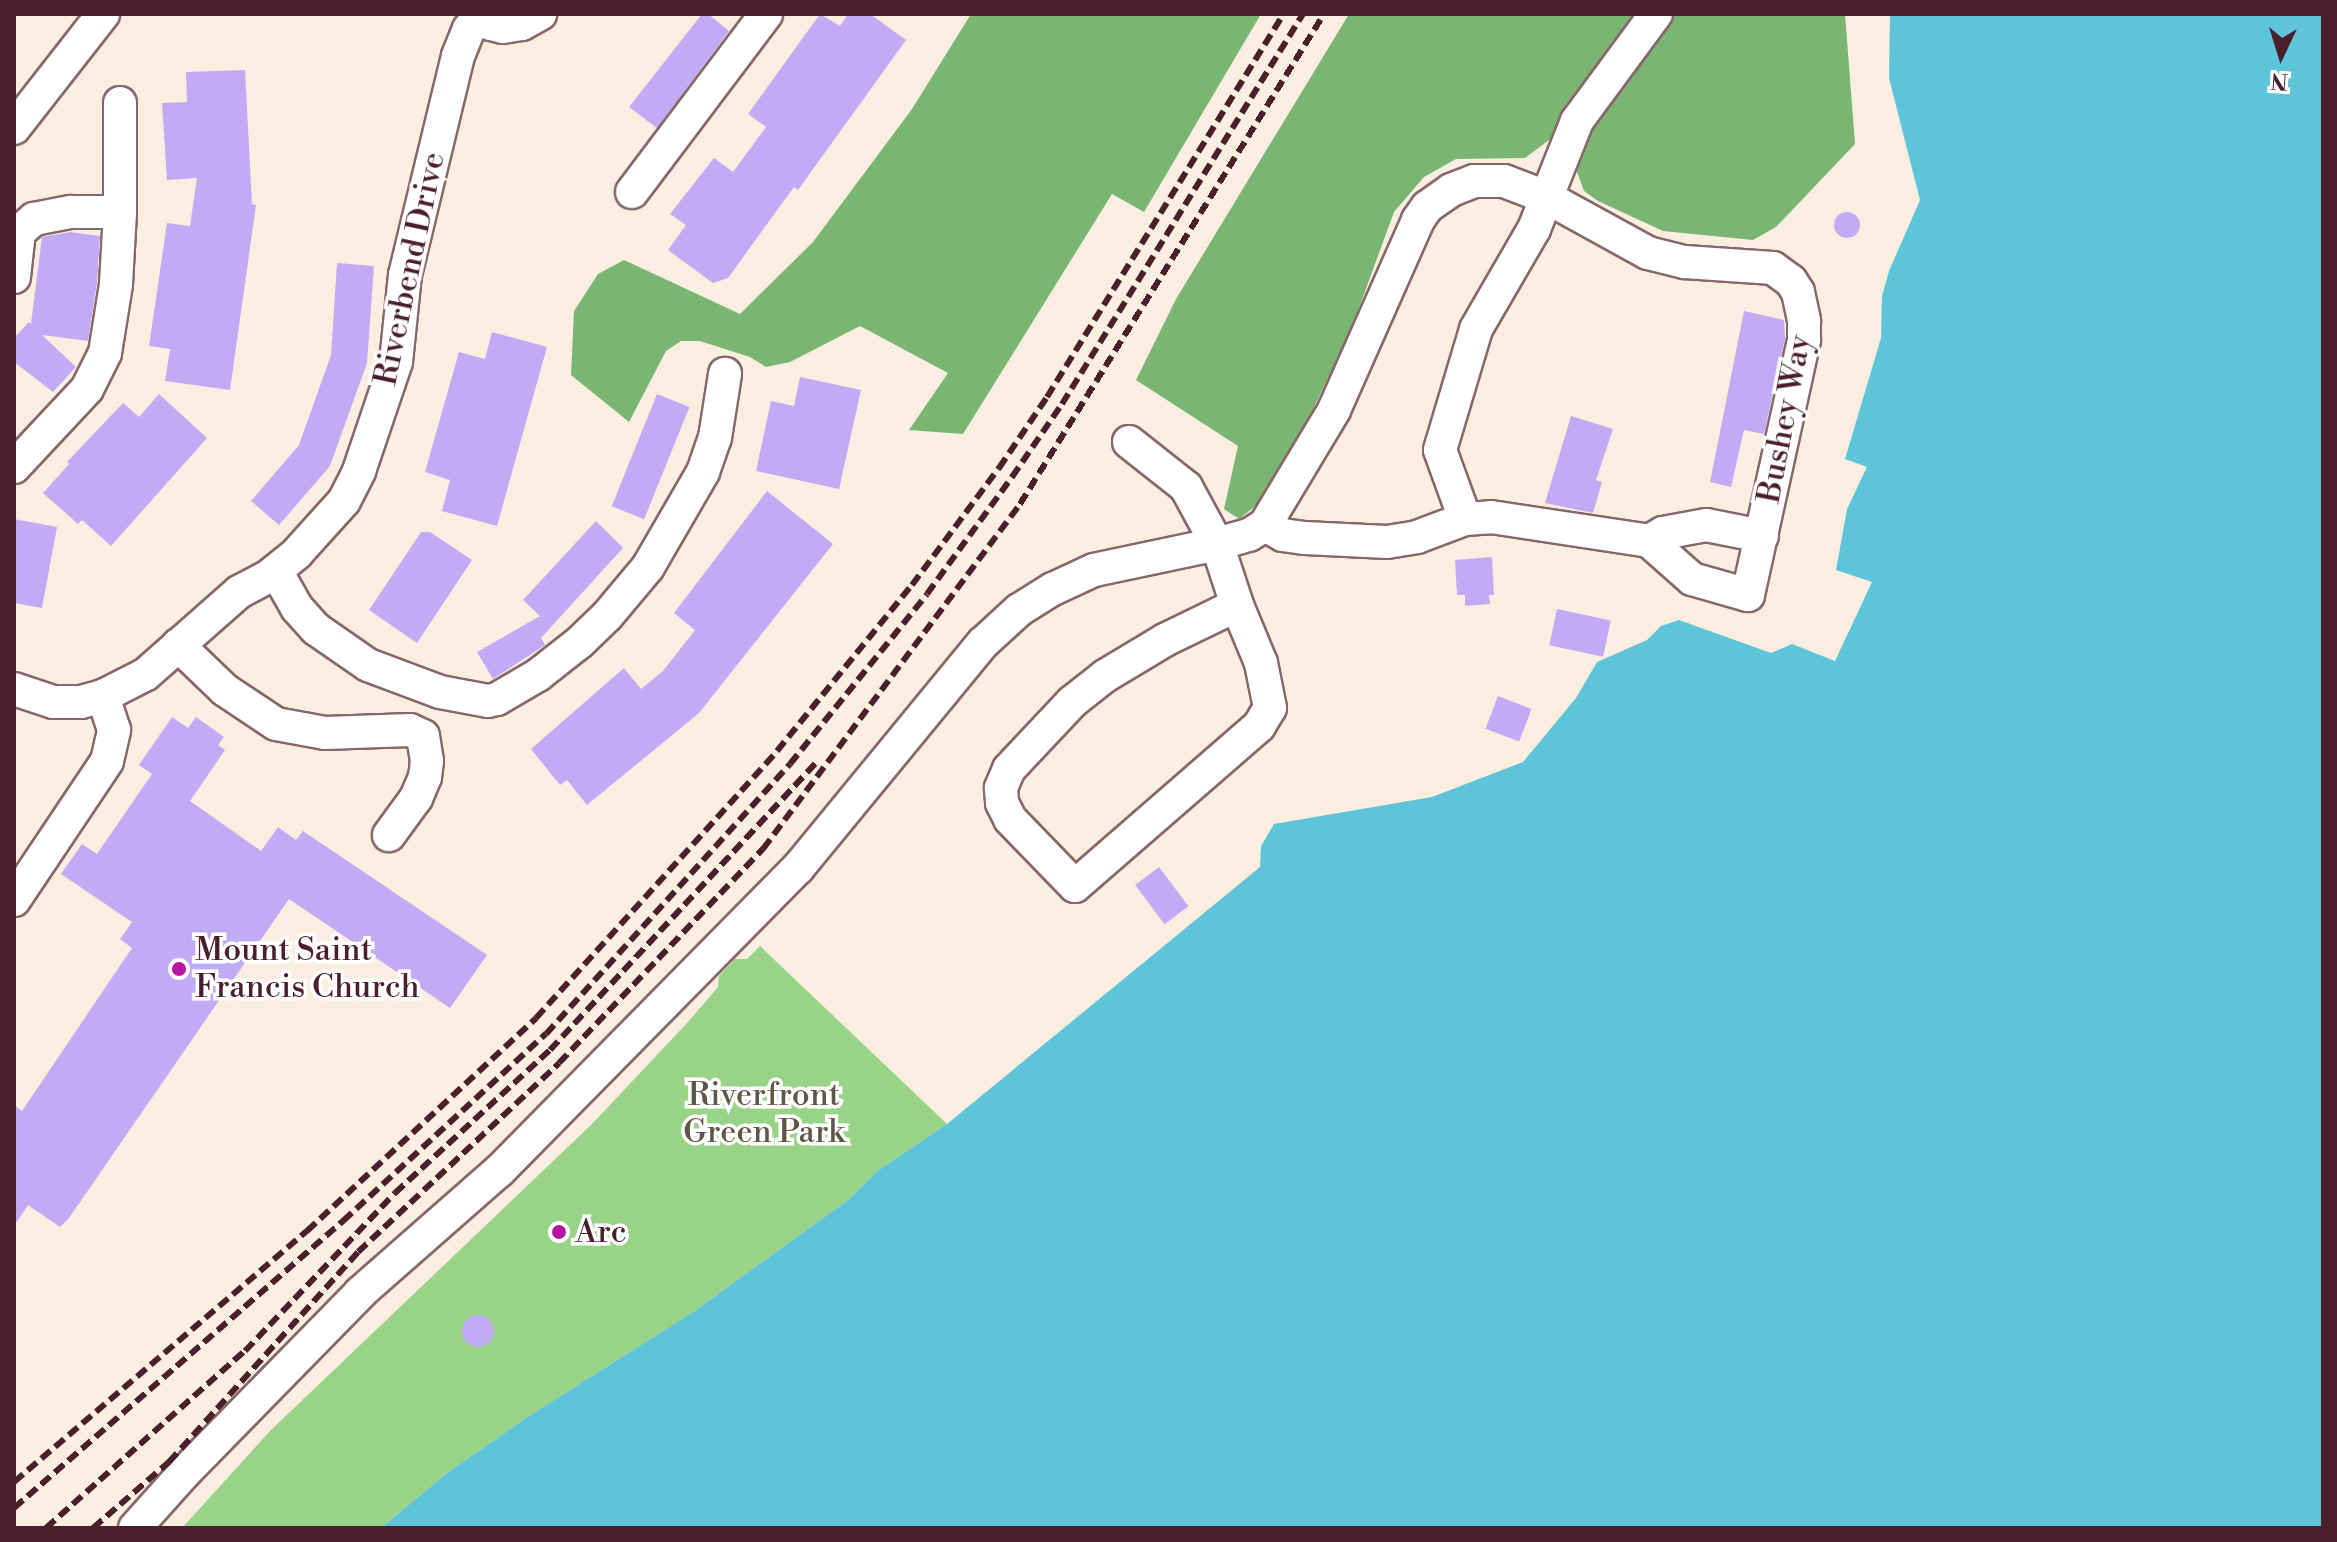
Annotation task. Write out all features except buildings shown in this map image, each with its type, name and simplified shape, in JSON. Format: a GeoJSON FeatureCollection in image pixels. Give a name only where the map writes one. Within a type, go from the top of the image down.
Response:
{"type":"FeatureCollection","features":[{"type":"Feature","properties":{"kind":"street"},"geometry":{"type":"LineString","coordinates":[[14,128],[103,14]]}},
{"type":"Feature","properties":{"kind":"street"},"geometry":{"type":"LineString","coordinates":[[475,18],[503,27],[522,24],[540,14]]}},
{"type":"Feature","properties":{"kind":"street"},"geometry":{"type":"LineString","coordinates":[[632,192],[766,14]]}},
{"type":"Feature","properties":{"kind":"street"},"geometry":{"type":"LineString","coordinates":[[1465,519],[1440,450],[1476,329],[1534,229],[1577,121],[1656,14]]}},
{"type":"Feature","properties":{"kind":"street","name":"Riverbend Drive"},"geometry":{"type":"LineString","coordinates":[[14,689],[53,702],[81,702],[103,696],[146,674],[239,592],[276,571],[297,553],[344,501],[359,471],[396,362],[405,275],[458,56],[475,18]]}},
{"type":"Feature","properties":{"kind":"street"},"geometry":{"type":"LineString","coordinates":[[14,467],[99,372],[116,284],[120,212],[120,103]]}},
{"type":"Feature","properties":{"kind":"street","name":"Bushey Way"},"geometry":{"type":"LineString","coordinates":[[1649,541],[1692,579],[1748,595],[1762,536],[1804,340],[1801,302],[1791,281],[1773,268],[1685,262],[1656,256],[1608,234],[1546,197],[1504,181],[1488,179],[1461,184],[1427,207],[1403,252],[1369,338],[1334,410],[1265,525],[1294,536],[1387,542],[1417,537],[1465,519],[1491,517],[1534,521],[1609,537],[1649,541],[1663,533],[1706,525],[1762,536]]}},
{"type":"Feature","properties":{"kind":"street"},"geometry":{"type":"LineString","coordinates":[[14,277],[19,232],[34,219],[71,212],[120,212]]}},
{"type":"Feature","properties":{"kind":"street"},"geometry":{"type":"LineString","coordinates":[[276,571],[297,608],[316,629],[368,665],[440,692],[488,701],[497,699],[538,675],[580,642],[607,616],[648,567],[703,472],[715,438],[725,374]]}},
{"type":"Feature","properties":{"kind":"street"},"geometry":{"type":"LineString","coordinates":[[1129,442],[1186,487],[1217,544],[1261,663],[1270,708],[1259,726],[1075,886],[1010,819],[1002,803],[1001,788],[1009,769],[1072,702],[1105,676],[1165,640],[1237,605]]}},
{"type":"Feature","properties":{"kind":"street"},"geometry":{"type":"LineString","coordinates":[[135,1528],[185,1472],[360,1293],[499,1171],[798,868],[983,643],[1019,610],[1053,589],[1094,570],[1217,544],[1249,535],[1265,525]]}},
{"type":"Feature","properties":{"kind":"street"},"geometry":{"type":"LineString","coordinates":[[178,645],[225,690],[276,724],[325,733],[410,730],[423,736],[427,761],[425,777],[416,798],[389,835]]}},
{"type":"Feature","properties":{"kind":"street"},"geometry":{"type":"LineString","coordinates":[[14,900],[107,761],[114,730],[103,696]]}},
{"type":"Feature","properties":{"kind":"green space"},"geometry":{"type":"Polygon","coordinates":[[[971,14],[1261,14],[1144,212],[1112,194],[963,434],[909,430],[948,373],[860,326],[790,362],[766,367],[750,357],[700,341],[681,341],[666,351],[629,422],[571,375],[574,311],[598,274],[624,260],[740,314],[813,242],[912,109],[971,14]]]}},
{"type":"Feature","properties":{"kind":"green space"},"geometry":{"type":"Polygon","coordinates":[[[1349,14],[1642,14],[1553,137],[1525,158],[1456,159],[1424,177],[1394,212],[1351,330],[1304,428],[1258,504],[1239,519],[1224,509],[1238,446],[1136,380],[1176,299],[1349,14]]]}},
{"type":"Feature","properties":{"kind":"green space"},"geometry":{"type":"Polygon","coordinates":[[[1672,14],[1845,14],[1855,144],[1776,227],[1753,240],[1663,231],[1598,201],[1584,191],[1577,172],[1577,147],[1672,14]]]}},
{"type":"Feature","properties":{"kind":"green space","name":"Riverfront Green Park"},"geometry":{"type":"Polygon","coordinates":[[[760,946],[947,1124],[876,1172],[848,1200],[693,1312],[529,1416],[447,1473],[381,1528],[182,1528],[270,1431],[592,1124],[688,1022],[718,987],[719,976],[735,959],[747,959],[760,946]]]}},
{"type":"Feature","properties":{"kind":"water"},"geometry":{"type":"Polygon","coordinates":[[[1890,14],[2323,14],[2323,1528],[381,1528],[447,1473],[529,1416],[693,1312],[848,1200],[876,1172],[947,1124],[1260,867],[1261,846],[1274,824],[1432,797],[1523,762],[1576,698],[1597,662],[1647,640],[1661,626],[1679,620],[1771,653],[1792,644],[1835,661],[1872,582],[1836,570],[1847,509],[1867,467],[1845,459],[1881,338],[1882,296],[1889,271],[1920,200],[1889,78],[1890,14]]]}},
{"type":"Feature","properties":{"kind":"railway"},"geometry":{"type":"LineString","coordinates":[[14,1482],[307,1231],[536,1018],[777,751],[912,585],[999,468],[1047,397],[1284,14]]}},
{"type":"Feature","properties":{"kind":"railway"},"geometry":{"type":"LineString","coordinates":[[14,1508],[343,1221],[546,1034],[790,764],[927,594],[1062,404],[1303,14]]}},
{"type":"Feature","properties":{"kind":"railway"},"geometry":{"type":"LineString","coordinates":[[93,1528],[169,1462],[358,1252],[559,1063],[763,849],[1020,504],[1324,14]]}},
{"type":"Feature","properties":{"kind":"railway"},"geometry":{"type":"LineString","coordinates":[[46,1528],[245,1351],[395,1193],[550,1050],[818,761]]}},
{"type":"Feature","properties":{"kind":"place","name":"Mount Saint Francis Church"},"geometry":{"type":"Point","coordinates":[179,969]}},
{"type":"Feature","properties":{"kind":"place","name":"Arc"},"geometry":{"type":"Point","coordinates":[559,1232]}}]}
